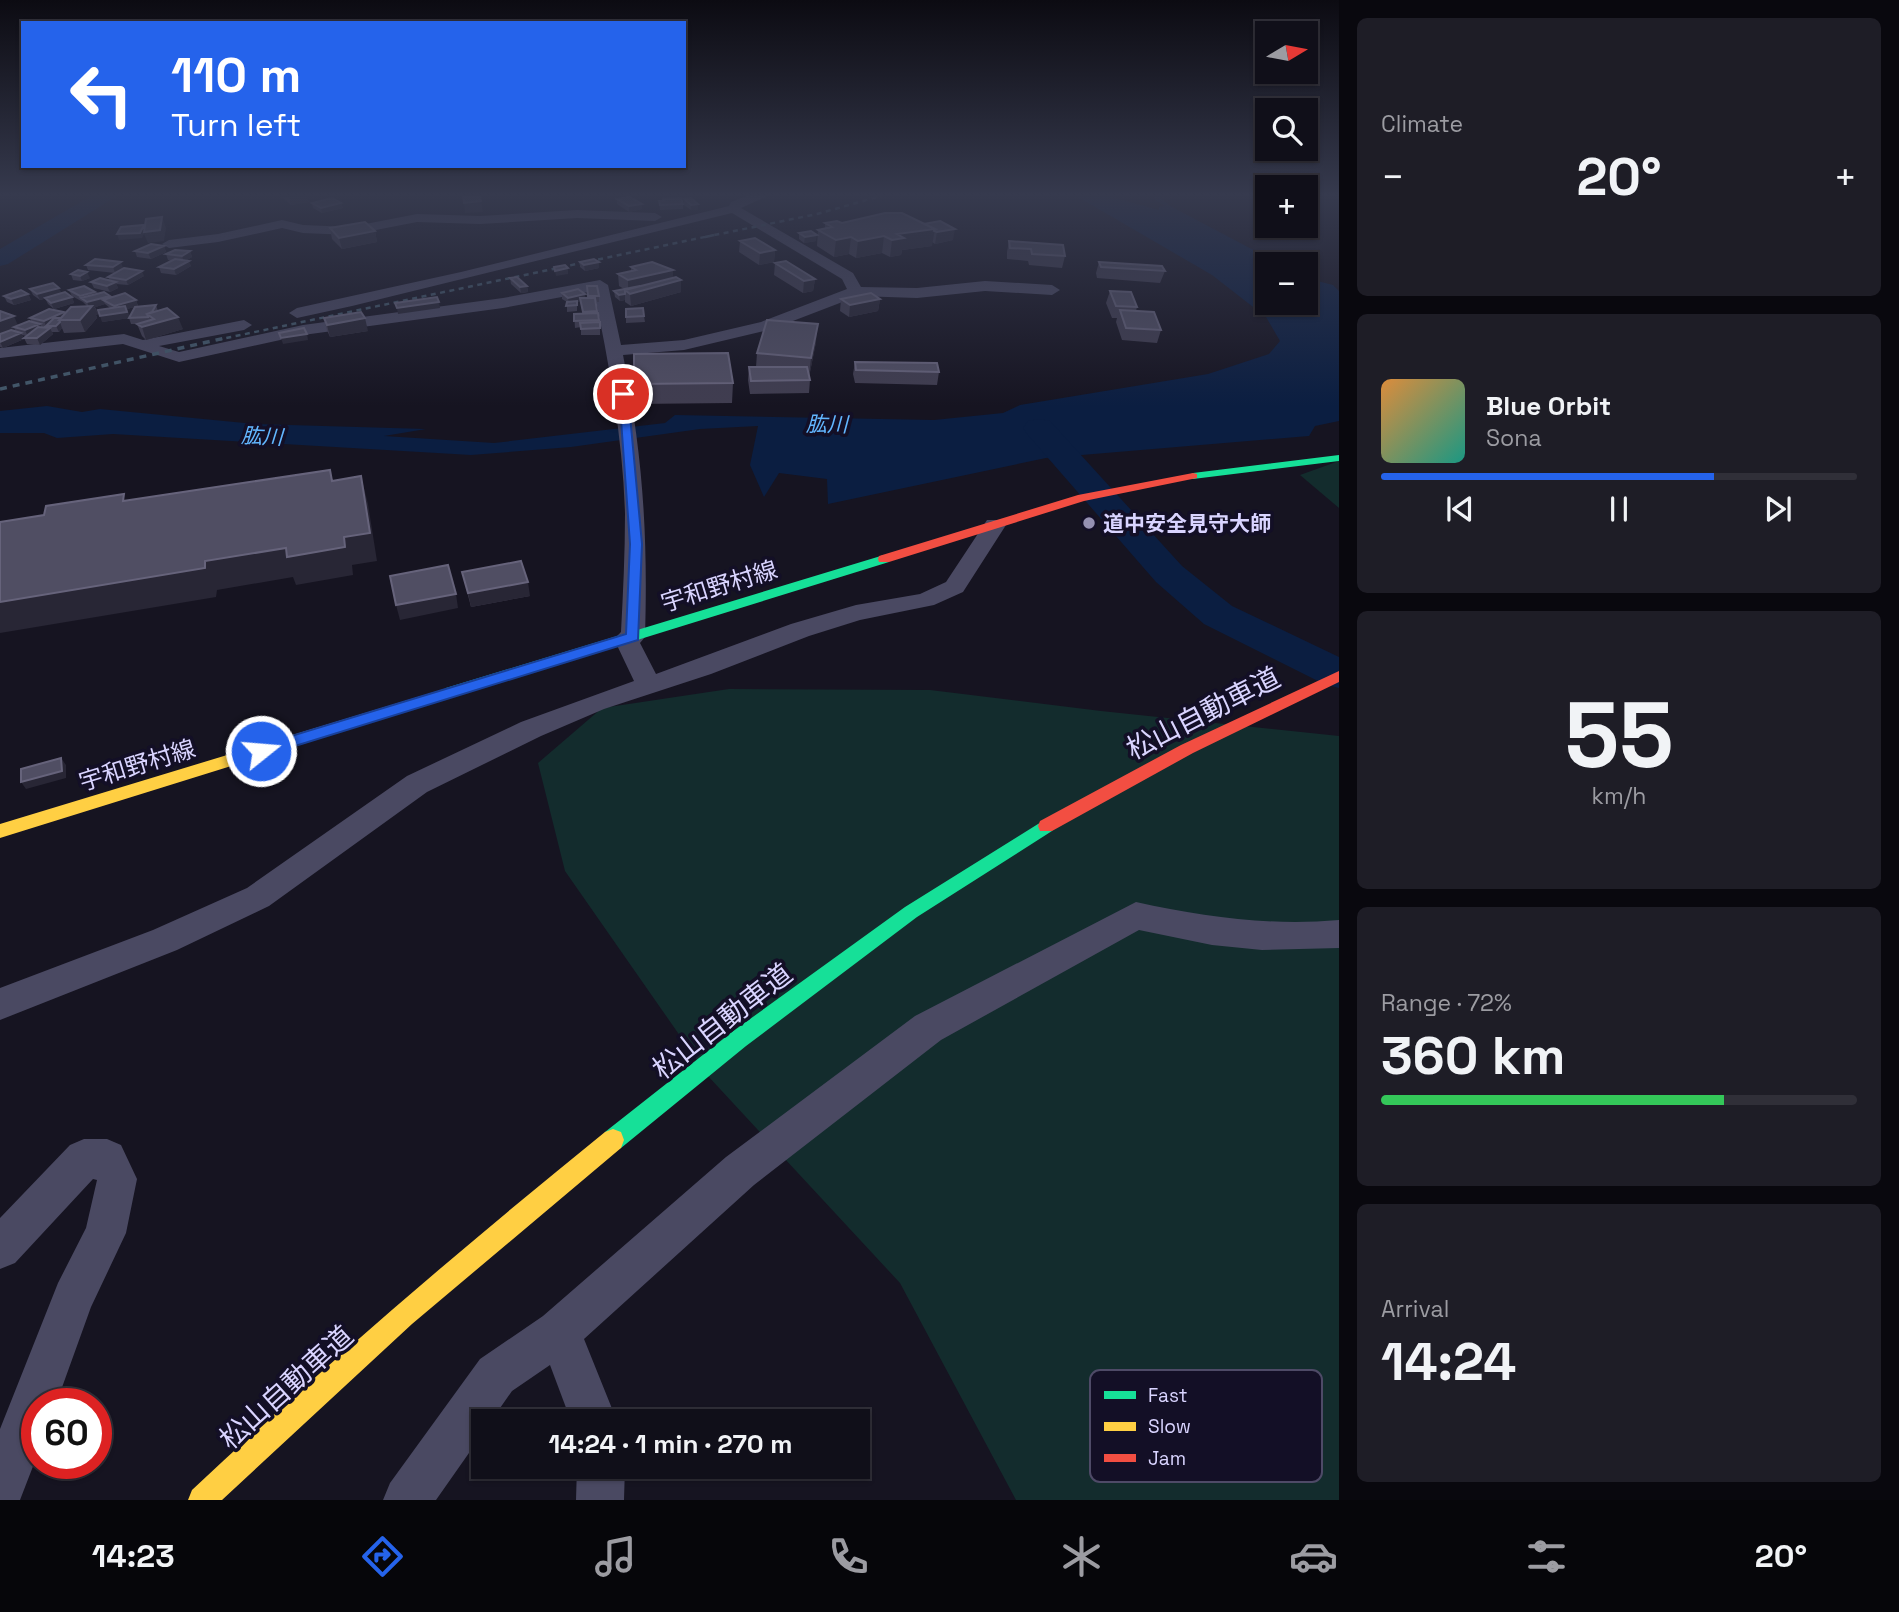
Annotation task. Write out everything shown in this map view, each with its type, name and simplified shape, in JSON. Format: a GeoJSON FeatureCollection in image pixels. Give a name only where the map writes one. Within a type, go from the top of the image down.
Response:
{"type":"FeatureCollection","features":[{"type":"Feature","properties":{"kind":"main road","name":"宇和野村線"},"geometry":{"type":"LineString","coordinates":[[0,831],[995,525],[1141,483],[1193,474],[1339,458]]}},
{"type":"Feature","properties":{"kind":"main road","name":"松山自動車道"},"geometry":{"type":"LineString","coordinates":[[202,1500],[288,1417],[540,1199],[739,1039],[911,912],[1039,830],[1164,761],[1339,676]]}},
{"type":"Feature","properties":{"kind":"street"},"geometry":{"type":"LineString","coordinates":[[143,344],[273,318],[503,266]]}},
{"type":"Feature","properties":{"kind":"street"},"geometry":{"type":"LineString","coordinates":[[831,266],[848,276],[856,291]]}},
{"type":"Feature","properties":{"kind":"street"},"geometry":{"type":"LineString","coordinates":[[0,353],[124,340],[143,344],[167,356],[179,357],[303,330],[503,303],[600,285],[623,394],[634,514],[636,544],[629,638],[649,686]]}},
{"type":"Feature","properties":{"kind":"street"},"geometry":{"type":"LineString","coordinates":[[615,351],[684,345],[766,326],[856,291],[917,293],[985,286],[1052,290]]}},
{"type":"Feature","properties":{"kind":"street"},"geometry":{"type":"LineString","coordinates":[[0,1004],[165,940],[258,897],[417,784],[531,729],[595,703],[649,686],[800,630],[856,613],[926,600],[955,587],[995,525]]}},
{"type":"Feature","properties":{"kind":"street"},"geometry":{"type":"LineString","coordinates":[[407,1500],[496,1375],[559,1332],[740,1171],[928,1028],[1136,916],[1211,932],[1261,938],[1307,938],[1339,934]]}},
{"type":"Feature","properties":{"kind":"street"},"geometry":{"type":"LineString","coordinates":[[0,1248],[84,1159],[107,1159],[117,1179],[105,1233],[73,1298],[0,1490]]}},
{"type":"Feature","properties":{"kind":"street"},"geometry":{"type":"LineString","coordinates":[[559,1332],[589,1409]]}},
{"type":"Feature","properties":{"kind":"street"},"geometry":{"type":"LineString","coordinates":[[600,1500],[601,1479]]}},
{"type":"Feature","properties":{"kind":"green space"},"geometry":{"type":"Polygon","coordinates":[[[1339,461],[1339,508],[1300,475],[1339,461]]]}},
{"type":"Feature","properties":{"kind":"green space"},"geometry":{"type":"Polygon","coordinates":[[[729,689],[930,690],[1339,736],[1339,1500],[1016,1500],[900,1283],[708,1076],[565,871],[538,763],[602,708],[729,689]]]}},
{"type":"Feature","properties":{"kind":"water"},"geometry":{"type":"Polygon","coordinates":[[[1197,266],[1255,266],[1255,308],[1212,275],[1197,266]]]}},
{"type":"Feature","properties":{"kind":"water","name":"肱川"},"geometry":{"type":"Polygon","coordinates":[[[1318,281],[1333,285],[1339,291],[1339,421],[1315,426],[1309,436],[1046,458],[828,504],[827,479],[779,473],[764,497],[750,465],[758,426],[700,429],[571,447],[471,455],[113,434],[57,438],[44,433],[0,433],[0,411],[47,406],[82,412],[100,409],[255,424],[426,429],[384,436],[494,443],[665,423],[675,415],[934,420],[1003,413],[1020,405],[1208,374],[1269,354],[1280,341],[1263,315],[1318,315],[1318,281]]]}},
{"type":"Feature","properties":{"kind":"building"},"geometry":{"type":"Polygon","coordinates":[[[161,266],[180,266],[174,269],[159,267],[161,266]]]}},
{"type":"Feature","properties":{"kind":"building"},"geometry":{"type":"Polygon","coordinates":[[[566,266],[568,268],[555,271],[554,267],[566,266]]]}},
{"type":"Feature","properties":{"kind":"building"},"geometry":{"type":"Polygon","coordinates":[[[662,266],[673,270],[628,280],[618,274],[636,270],[631,267],[662,266]]]}},
{"type":"Feature","properties":{"kind":"building"},"geometry":{"type":"Polygon","coordinates":[[[780,266],[794,266],[815,279],[804,281],[780,266]]]}},
{"type":"Feature","properties":{"kind":"building"},"geometry":{"type":"Polygon","coordinates":[[[1162,266],[1165,271],[1101,267],[1162,266]]]}},
{"type":"Feature","properties":{"kind":"building"},"geometry":{"type":"Polygon","coordinates":[[[124,268],[142,271],[126,280],[108,277],[124,268]]]}},
{"type":"Feature","properties":{"kind":"building"},"geometry":{"type":"Polygon","coordinates":[[[78,270],[87,272],[80,276],[71,274],[78,270]]]}},
{"type":"Feature","properties":{"kind":"building"},"geometry":{"type":"Polygon","coordinates":[[[517,277],[527,286],[520,287],[510,278],[517,277]]]}},
{"type":"Feature","properties":{"kind":"building"},"geometry":{"type":"Polygon","coordinates":[[[676,277],[681,280],[630,294],[625,290],[676,277]]]}},
{"type":"Feature","properties":{"kind":"building"},"geometry":{"type":"Polygon","coordinates":[[[100,278],[116,282],[107,286],[91,282],[100,278]]]}},
{"type":"Feature","properties":{"kind":"building"},"geometry":{"type":"Polygon","coordinates":[[[53,283],[59,288],[37,294],[30,289],[53,283]]]}},
{"type":"Feature","properties":{"kind":"building"},"geometry":{"type":"Polygon","coordinates":[[[84,286],[95,292],[80,296],[69,290],[84,286]]]}},
{"type":"Feature","properties":{"kind":"building"},"geometry":{"type":"Polygon","coordinates":[[[587,286],[597,286],[599,296],[588,296],[587,286]]]}},
{"type":"Feature","properties":{"kind":"building"},"geometry":{"type":"Polygon","coordinates":[[[640,286],[625,290],[625,294],[619,295],[614,291],[640,286]]]}},
{"type":"Feature","properties":{"kind":"building"},"geometry":{"type":"Polygon","coordinates":[[[578,289],[585,294],[568,298],[562,293],[578,289]]]}},
{"type":"Feature","properties":{"kind":"building"},"geometry":{"type":"Polygon","coordinates":[[[21,290],[28,294],[11,299],[4,296],[21,290]]]}},
{"type":"Feature","properties":{"kind":"building"},"geometry":{"type":"Polygon","coordinates":[[[1110,291],[1131,292],[1137,307],[1116,306],[1110,291]]]}},
{"type":"Feature","properties":{"kind":"building"},"geometry":{"type":"Polygon","coordinates":[[[65,292],[72,297],[51,303],[45,298],[65,292]]]}},
{"type":"Feature","properties":{"kind":"building"},"geometry":{"type":"Polygon","coordinates":[[[104,292],[110,296],[87,302],[81,298],[104,292]]]}},
{"type":"Feature","properties":{"kind":"building"},"geometry":{"type":"Polygon","coordinates":[[[125,293],[136,300],[114,306],[103,300],[125,293]]]}},
{"type":"Feature","properties":{"kind":"building"},"geometry":{"type":"Polygon","coordinates":[[[871,293],[880,299],[850,305],[841,299],[871,293]]]}},
{"type":"Feature","properties":{"kind":"building"},"geometry":{"type":"Polygon","coordinates":[[[437,297],[439,302],[397,308],[395,303],[437,297]]]}},
{"type":"Feature","properties":{"kind":"building"},"geometry":{"type":"Polygon","coordinates":[[[580,298],[595,298],[597,311],[583,312],[580,298]]]}},
{"type":"Feature","properties":{"kind":"building"},"geometry":{"type":"Polygon","coordinates":[[[577,301],[577,305],[566,306],[567,302],[577,301]]]}},
{"type":"Feature","properties":{"kind":"building"},"geometry":{"type":"Polygon","coordinates":[[[156,305],[152,312],[147,314],[148,317],[129,318],[135,307],[156,305]]]}},
{"type":"Feature","properties":{"kind":"building"},"geometry":{"type":"Polygon","coordinates":[[[92,306],[80,320],[59,320],[71,307],[92,306]]]}},
{"type":"Feature","properties":{"kind":"building"},"geometry":{"type":"Polygon","coordinates":[[[125,306],[127,312],[100,316],[98,310],[125,306]]]}},
{"type":"Feature","properties":{"kind":"building"},"geometry":{"type":"Polygon","coordinates":[[[167,308],[178,317],[142,327],[137,324],[154,319],[147,314],[167,308]]]}},
{"type":"Feature","properties":{"kind":"building"},"geometry":{"type":"Polygon","coordinates":[[[643,308],[644,316],[626,317],[626,309],[643,308]]]}},
{"type":"Feature","properties":{"kind":"building"},"geometry":{"type":"Polygon","coordinates":[[[49,309],[64,312],[44,321],[30,318],[49,309]]]}},
{"type":"Feature","properties":{"kind":"building"},"geometry":{"type":"Polygon","coordinates":[[[1120,310],[1154,312],[1161,330],[1126,328],[1120,310]]]}},
{"type":"Feature","properties":{"kind":"building"},"geometry":{"type":"Polygon","coordinates":[[[0,311],[14,316],[0,321],[0,311]]]}},
{"type":"Feature","properties":{"kind":"building"},"geometry":{"type":"Polygon","coordinates":[[[361,312],[365,318],[327,325],[324,318],[361,312]]]}},
{"type":"Feature","properties":{"kind":"building"},"geometry":{"type":"Polygon","coordinates":[[[598,313],[599,320],[574,321],[574,314],[598,313]]]}},
{"type":"Feature","properties":{"kind":"building"},"geometry":{"type":"Polygon","coordinates":[[[54,318],[61,318],[60,322],[56,326],[46,326],[54,318]]]}},
{"type":"Feature","properties":{"kind":"building"},"geometry":{"type":"Polygon","coordinates":[[[767,320],[818,324],[811,358],[757,353],[767,320]]]}},
{"type":"Feature","properties":{"kind":"building"},"geometry":{"type":"Polygon","coordinates":[[[29,321],[40,324],[25,330],[14,327],[29,321]]]}},
{"type":"Feature","properties":{"kind":"building"},"geometry":{"type":"Polygon","coordinates":[[[600,322],[600,328],[581,329],[580,323],[600,322]]]}},
{"type":"Feature","properties":{"kind":"building"},"geometry":{"type":"Polygon","coordinates":[[[38,327],[50,328],[37,338],[24,338],[38,327]]]}},
{"type":"Feature","properties":{"kind":"building"},"geometry":{"type":"Polygon","coordinates":[[[304,328],[307,334],[281,338],[279,333],[304,328]]]}},
{"type":"Feature","properties":{"kind":"building"},"geometry":{"type":"Polygon","coordinates":[[[11,330],[21,333],[0,342],[0,334],[11,330]]]}},
{"type":"Feature","properties":{"kind":"building"},"geometry":{"type":"Polygon","coordinates":[[[728,353],[733,383],[634,384],[634,354],[728,353]]]}},
{"type":"Feature","properties":{"kind":"building"},"geometry":{"type":"Polygon","coordinates":[[[855,362],[937,363],[939,372],[856,370],[855,362]]]}},
{"type":"Feature","properties":{"kind":"building"},"geometry":{"type":"Polygon","coordinates":[[[749,367],[807,367],[810,380],[751,381],[749,367]]]}},
{"type":"Feature","properties":{"kind":"building"},"geometry":{"type":"Polygon","coordinates":[[[330,470],[332,481],[361,476],[370,533],[344,537],[345,547],[287,557],[286,548],[205,561],[205,568],[0,602],[0,522],[44,515],[46,506],[124,494],[123,501],[330,470]]]}},
{"type":"Feature","properties":{"kind":"building"},"geometry":{"type":"Polygon","coordinates":[[[521,561],[528,582],[468,593],[462,572],[521,561]]]}},
{"type":"Feature","properties":{"kind":"building"},"geometry":{"type":"Polygon","coordinates":[[[448,565],[456,594],[396,605],[390,576],[448,565]]]}},
{"type":"Feature","properties":{"kind":"building"},"geometry":{"type":"Polygon","coordinates":[[[61,758],[62,771],[21,782],[21,769],[61,758]]]}},
{"type":"Feature","properties":{"kind":"waterway"},"geometry":{"type":"LineString","coordinates":[[1039,428],[1169,574],[1218,615],[1339,674]]}},
{"type":"Feature","properties":{"kind":"railway"},"geometry":{"type":"LineString","coordinates":[[217,340],[567,266]]}},
{"type":"Feature","properties":{"kind":"railway"},"geometry":{"type":"LineString","coordinates":[[0,389],[225,338]]}},
{"type":"Feature","properties":{"kind":"traffic: fast"},"geometry":{"type":"LineString","coordinates":[[1193,476],[1339,458]]}},
{"type":"Feature","properties":{"kind":"traffic: fast"},"geometry":{"type":"LineString","coordinates":[[451,692],[884,559]]}},
{"type":"Feature","properties":{"kind":"traffic: fast"},"geometry":{"type":"LineString","coordinates":[[613,1140],[739,1039],[911,912],[1046,826]]}},
{"type":"Feature","properties":{"kind":"traffic: slow"},"geometry":{"type":"LineString","coordinates":[[0,831],[451,692]]}},
{"type":"Feature","properties":{"kind":"traffic: slow"},"geometry":{"type":"LineString","coordinates":[[202,1500],[403,1316],[613,1140]]}},
{"type":"Feature","properties":{"kind":"traffic: jam"},"geometry":{"type":"LineString","coordinates":[[884,559],[1082,498],[1193,476]]}},
{"type":"Feature","properties":{"kind":"traffic: jam"},"geometry":{"type":"LineString","coordinates":[[1046,826],[1187,749],[1339,676]]}},
{"type":"Feature","properties":{"kind":"place","name":"道中安全見守大師"},"geometry":{"type":"Point","coordinates":[1089,523]}},
{"type":"Feature","properties":{"kind":"route"},"geometry":{"type":"LineString","coordinates":[[261,751],[633,637],[636,544],[623,394]]}}]}
